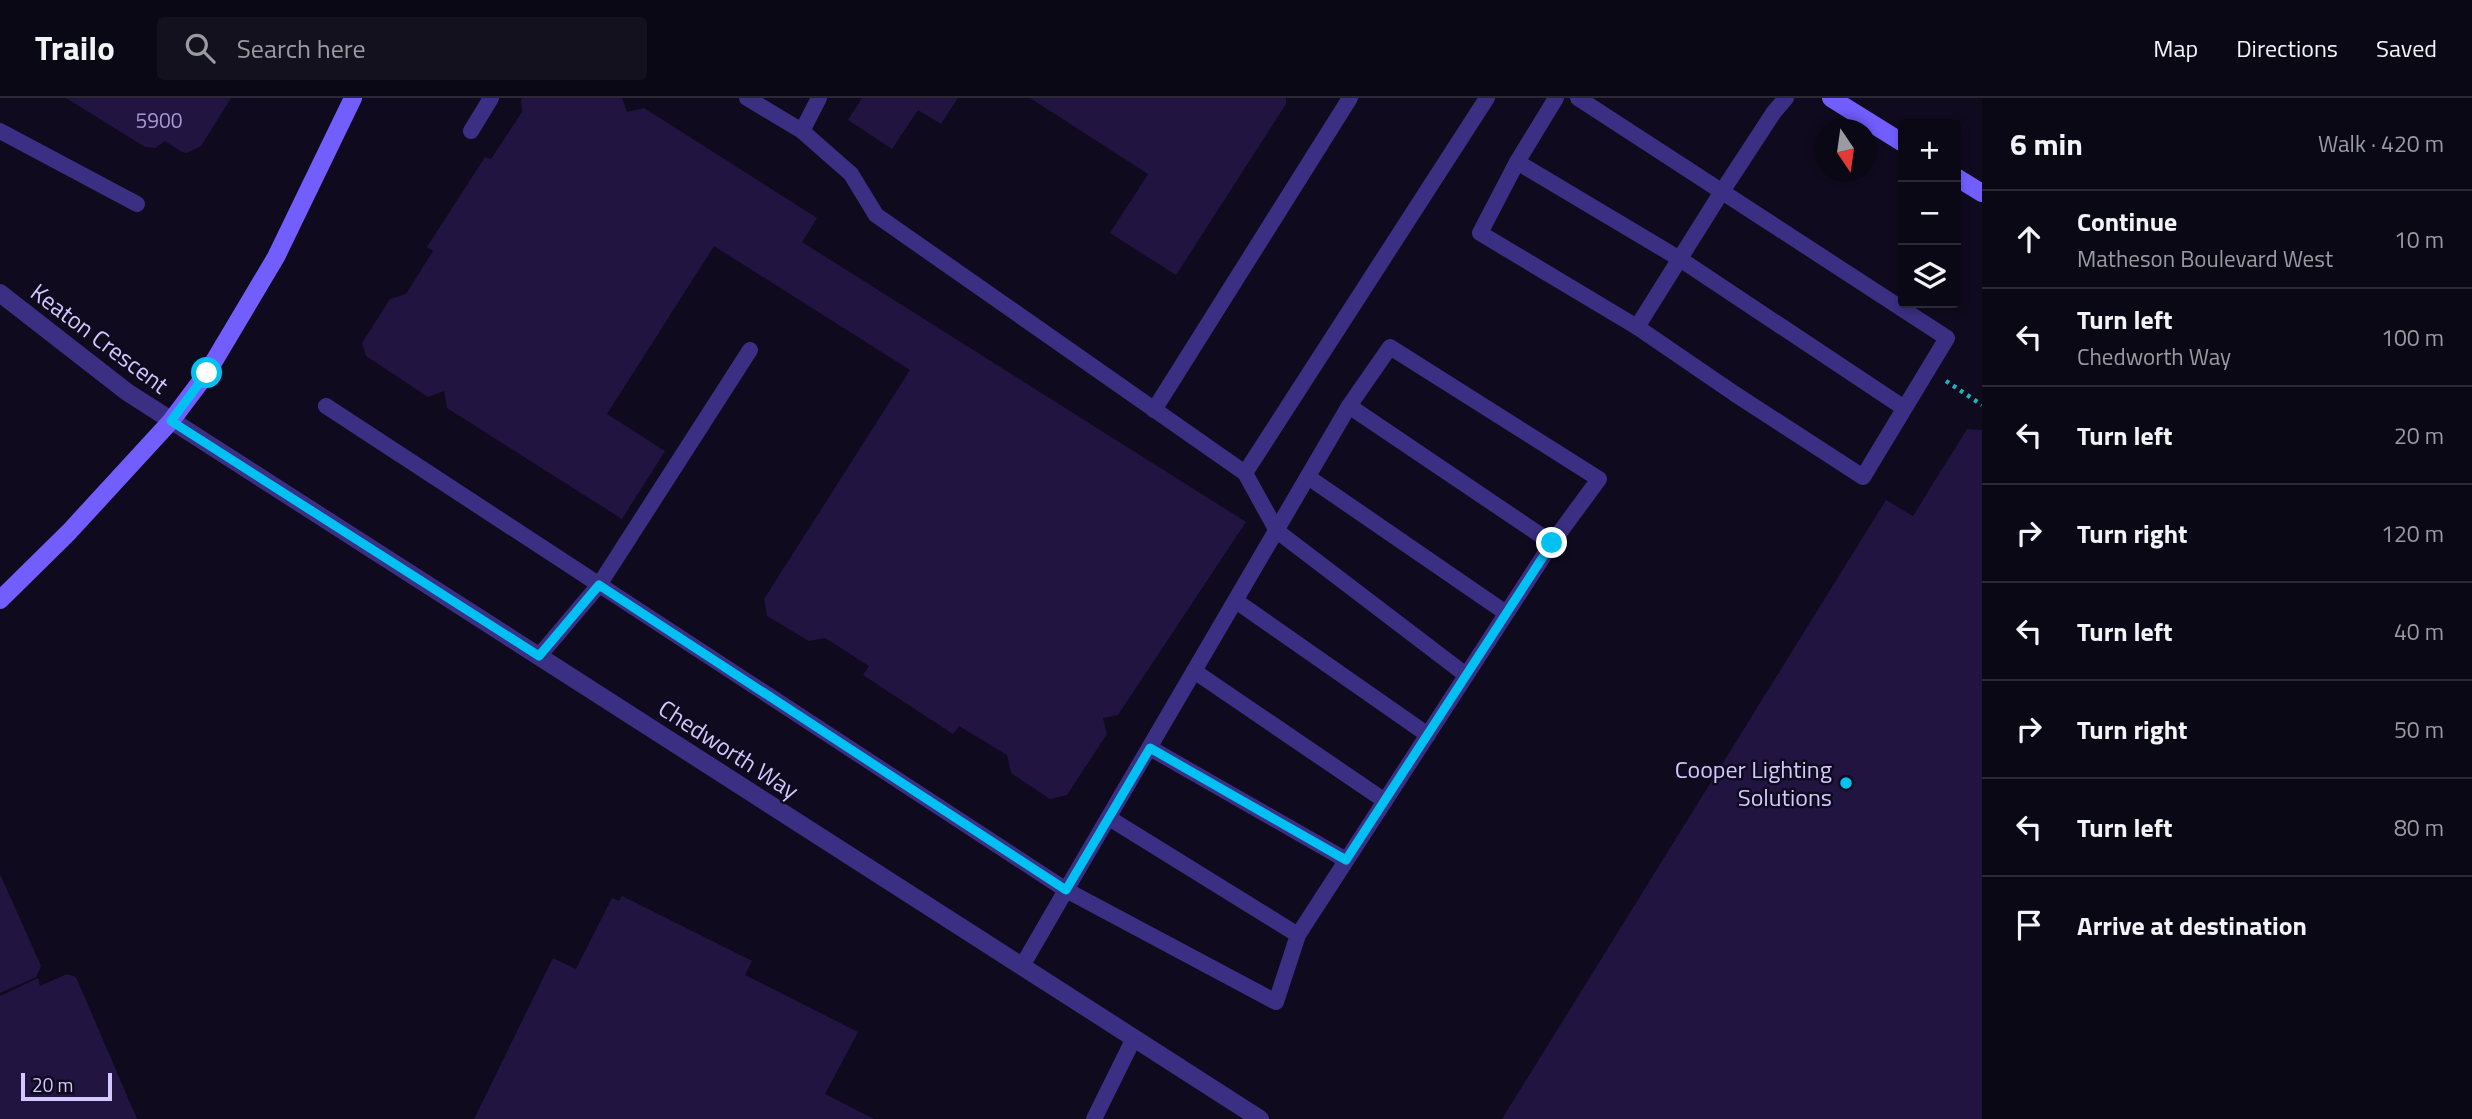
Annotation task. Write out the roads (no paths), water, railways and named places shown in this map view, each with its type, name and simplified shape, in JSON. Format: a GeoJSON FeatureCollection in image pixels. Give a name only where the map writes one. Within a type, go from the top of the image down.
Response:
{"type":"FeatureCollection","features":[{"type":"Feature","properties":{"kind":"street"},"geometry":{"type":"LineString","coordinates":[[0,600],[69,532],[171,421],[207,373],[275,257],[353,98]]}},
{"type":"Feature","properties":{"kind":"street"},"geometry":{"type":"LineString","coordinates":[[1831,98],[1898,140]]}},
{"type":"Feature","properties":{"kind":"street"},"geometry":{"type":"LineString","coordinates":[[1961,180],[1982,193]]}},
{"type":"Feature","properties":{"kind":"street","name":"Keaton Crescent"},"geometry":{"type":"LineString","coordinates":[[0,293],[127,392],[171,421]]}},
{"type":"Feature","properties":{"kind":"street","name":"Chedworth Way"},"geometry":{"type":"LineString","coordinates":[[171,421],[1260,1119]]}},
{"type":"Feature","properties":{"kind":"lane"},"geometry":{"type":"LineString","coordinates":[[471,131],[491,98]]}},
{"type":"Feature","properties":{"kind":"lane"},"geometry":{"type":"LineString","coordinates":[[747,98],[802,131],[851,174],[876,215],[1245,473],[1277,531],[1466,675]]}},
{"type":"Feature","properties":{"kind":"lane"},"geometry":{"type":"LineString","coordinates":[[802,131],[819,98]]}},
{"type":"Feature","properties":{"kind":"lane"},"geometry":{"type":"LineString","coordinates":[[1154,410],[1350,98]]}},
{"type":"Feature","properties":{"kind":"lane"},"geometry":{"type":"LineString","coordinates":[[1245,473],[1487,98]]}},
{"type":"Feature","properties":{"kind":"lane"},"geometry":{"type":"LineString","coordinates":[[1556,98],[1517,162],[1480,233],[1637,327],[1863,477],[1947,338],[1578,98]]}},
{"type":"Feature","properties":{"kind":"lane"},"geometry":{"type":"LineString","coordinates":[[1637,327],[1721,193],[1786,98]]}},
{"type":"Feature","properties":{"kind":"lane"},"geometry":{"type":"LineString","coordinates":[[0,131],[137,204]]}},
{"type":"Feature","properties":{"kind":"lane"},"geometry":{"type":"LineString","coordinates":[[1517,162],[1681,259],[1904,408]]}},
{"type":"Feature","properties":{"kind":"lane"},"geometry":{"type":"LineString","coordinates":[[326,405],[1066,890],[1276,1002],[1298,935],[1552,543],[1599,480],[1390,347],[1349,406],[1277,531],[1194,671],[1150,748],[1066,890],[1022,966]]}},
{"type":"Feature","properties":{"kind":"lane"},"geometry":{"type":"LineString","coordinates":[[539,656],[599,585],[750,350]]}},
{"type":"Feature","properties":{"kind":"lane"},"geometry":{"type":"LineString","coordinates":[[1349,406],[1552,543]]}},
{"type":"Feature","properties":{"kind":"lane"},"geometry":{"type":"LineString","coordinates":[[1308,477],[1506,613]]}},
{"type":"Feature","properties":{"kind":"lane"},"geometry":{"type":"LineString","coordinates":[[1236,601],[1428,735]]}},
{"type":"Feature","properties":{"kind":"lane"},"geometry":{"type":"LineString","coordinates":[[1194,671],[1385,801]]}},
{"type":"Feature","properties":{"kind":"lane"},"geometry":{"type":"LineString","coordinates":[[1150,748],[1346,860]]}},
{"type":"Feature","properties":{"kind":"lane"},"geometry":{"type":"LineString","coordinates":[[1109,818],[1298,935]]}},
{"type":"Feature","properties":{"kind":"lane"},"geometry":{"type":"LineString","coordinates":[[1094,1119],[1134,1038]]}},
{"type":"Feature","properties":{"kind":"place","name":"Cooper Lighting Solutions"},"geometry":{"type":"Point","coordinates":[1846,783]}}]}
